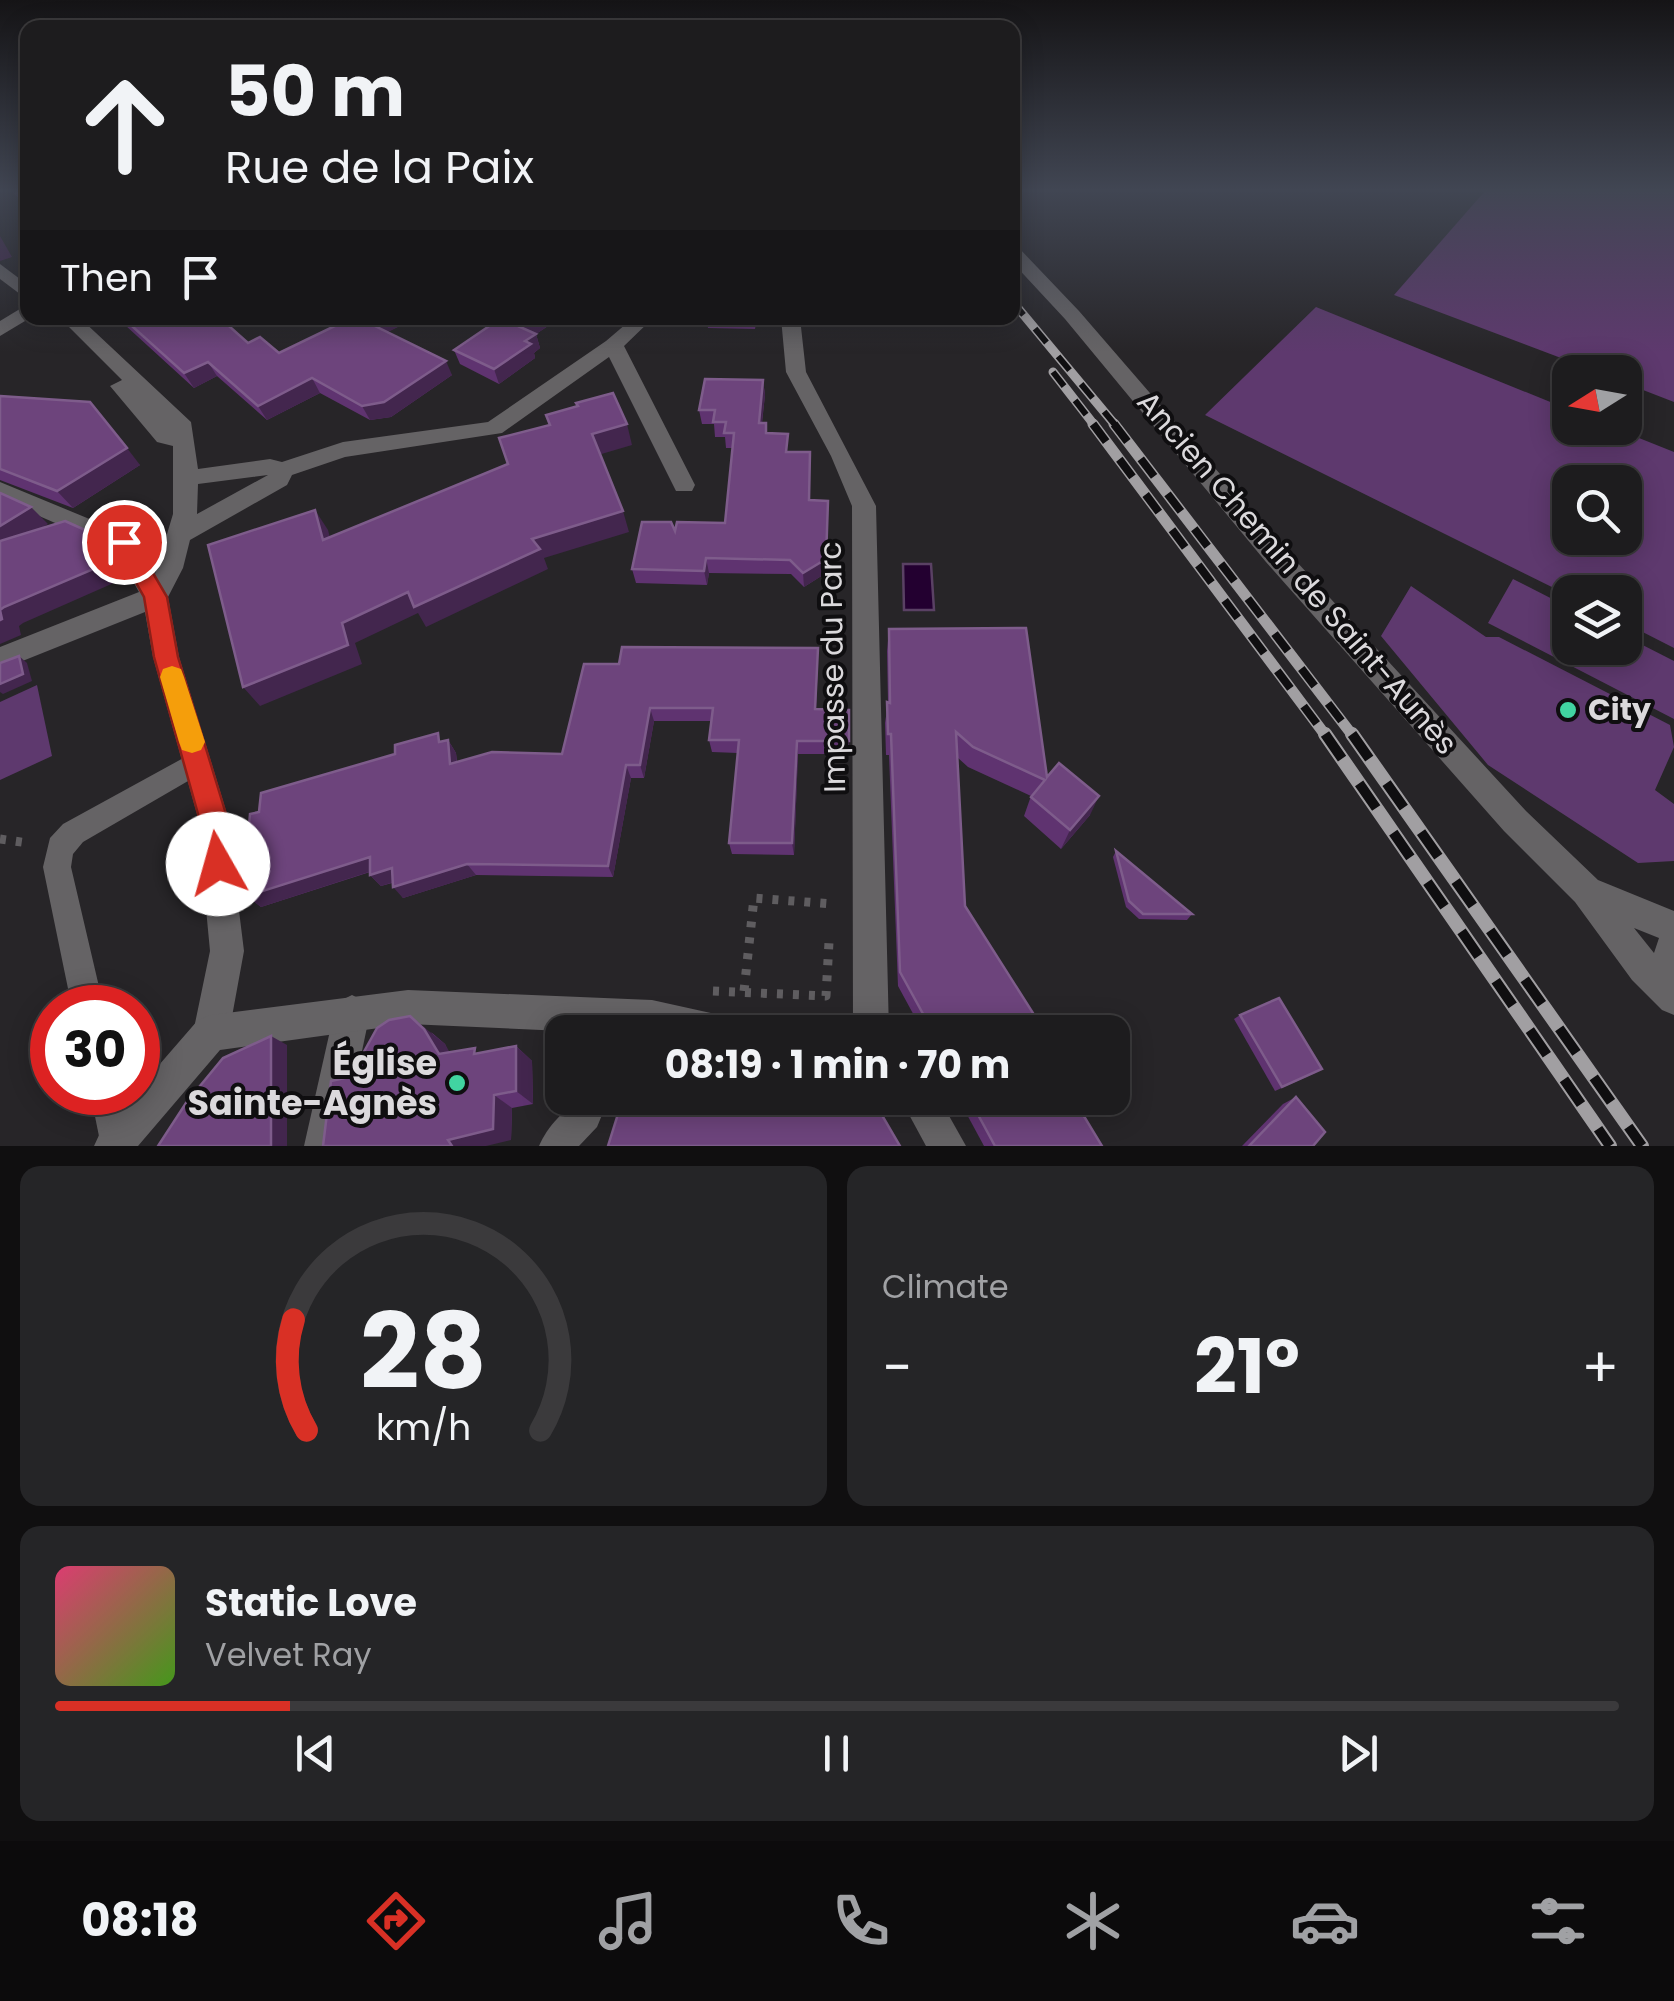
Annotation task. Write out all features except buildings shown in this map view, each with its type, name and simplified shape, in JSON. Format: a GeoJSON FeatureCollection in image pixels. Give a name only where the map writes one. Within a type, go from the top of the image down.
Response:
{"type":"FeatureCollection","features":[{"type":"Feature","properties":{"kind":"street"},"geometry":{"type":"LineString","coordinates":[[0,250],[20,281]]}},
{"type":"Feature","properties":{"kind":"street","name":"Ancien Chemin de Saint-Aunès"},"geometry":{"type":"LineString","coordinates":[[1020,260],[1084,328],[1275,555],[1515,821],[1586,891],[1644,968],[1673,996]]}},
{"type":"Feature","properties":{"kind":"street"},"geometry":{"type":"LineString","coordinates":[[0,268],[20,286]]}},
{"type":"Feature","properties":{"kind":"street"},"geometry":{"type":"LineString","coordinates":[[0,330],[20,302]]}},
{"type":"Feature","properties":{"kind":"street"},"geometry":{"type":"LineString","coordinates":[[59,325],[116,380],[165,437],[182,440]]}},
{"type":"Feature","properties":{"kind":"street"},"geometry":{"type":"LineString","coordinates":[[0,659],[155,597],[171,568],[180,534],[187,478],[182,427],[76,325]]}},
{"type":"Feature","properties":{"kind":"street"},"geometry":{"type":"LineString","coordinates":[[187,478],[270,467],[284,470],[343,450],[494,428],[636,325]]}},
{"type":"Feature","properties":{"kind":"street","name":"Impasse du Parc"},"geometry":{"type":"LineString","coordinates":[[791,325],[796,372],[842,456],[864,506],[871,1015]]}},
{"type":"Feature","properties":{"kind":"street"},"geometry":{"type":"LineString","coordinates":[[613,345],[684,485]]}},
{"type":"Feature","properties":{"kind":"street"},"geometry":{"type":"LineString","coordinates":[[180,534],[279,480],[284,470]]}},
{"type":"Feature","properties":{"kind":"street"},"geometry":{"type":"LineString","coordinates":[[0,490],[124,542],[155,597],[166,657],[212,814],[227,951],[212,1033],[115,1144]]}},
{"type":"Feature","properties":{"kind":"street","name":"Ancien Chemin de Saint-Aunès"},"geometry":{"type":"LineString","coordinates":[[1586,891],[1674,928]]}},
{"type":"Feature","properties":{"kind":"street"},"geometry":{"type":"LineString","coordinates":[[1673,996],[1666,968],[1674,941]]}},
{"type":"Feature","properties":{"kind":"street"},"geometry":{"type":"LineString","coordinates":[[212,1033],[408,1007],[588,1015]]}},
{"type":"Feature","properties":{"kind":"street"},"geometry":{"type":"LineString","coordinates":[[323,1146],[352,1013]]}},
{"type":"Feature","properties":{"kind":"street"},"geometry":{"type":"LineString","coordinates":[[928,1115],[947,1146]]}},
{"type":"Feature","properties":{"kind":"lane"},"geometry":{"type":"LineString","coordinates":[[83,985],[56,867],[60,848],[73,833],[198,762]]}},
{"type":"Feature","properties":{"kind":"lane"},"geometry":{"type":"LineString","coordinates":[[110,1115],[115,1144]]}},
{"type":"Feature","properties":{"kind":"lane"},"geometry":{"type":"LineString","coordinates":[[556,1146],[584,1115]]}},
{"type":"Feature","properties":{"kind":"path"},"geometry":{"type":"LineString","coordinates":[[754,898],[832,902],[826,996],[744,991],[754,898]]}},
{"type":"Feature","properties":{"kind":"shaded area"},"geometry":{"type":"Polygon","coordinates":[[[1438,244],[1674,244],[1674,402],[1642,390],[1642,355],[1553,355],[1394,295],[1438,244]]]}},
{"type":"Feature","properties":{"kind":"shaded area"},"geometry":{"type":"Polygon","coordinates":[[[1316,307],[1552,403],[1552,445],[1642,445],[1642,439],[1674,452],[1674,648],[1642,632],[1642,575],[1552,575],[1552,587],[1205,415],[1316,307]]]}},
{"type":"Feature","properties":{"kind":"shaded area"},"geometry":{"type":"Polygon","coordinates":[[[903,564],[931,564],[934,610],[904,610],[903,564]]]}},
{"type":"Feature","properties":{"kind":"shaded area"},"geometry":{"type":"Polygon","coordinates":[[[1513,579],[1552,599],[1552,656],[1488,623],[1513,579]]]}},
{"type":"Feature","properties":{"kind":"shaded area"},"geometry":{"type":"Polygon","coordinates":[[[1411,586],[1486,637],[1499,637],[1670,725],[1674,747],[1655,790],[1674,804],[1674,861],[1638,863],[1488,765],[1381,636],[1411,586]]]}},
{"type":"Feature","properties":{"kind":"shaded area"},"geometry":{"type":"Polygon","coordinates":[[[1642,645],[1674,661],[1674,719],[1569,665],[1642,665],[1642,645]]]}},
{"type":"Feature","properties":{"kind":"shaded area"},"geometry":{"type":"Polygon","coordinates":[[[37,685],[52,756],[0,780],[0,702],[37,685]]]}},
{"type":"Feature","properties":{"kind":"railway"},"geometry":{"type":"LineString","coordinates":[[1020,311],[1116,426]]}},
{"type":"Feature","properties":{"kind":"railway"},"geometry":{"type":"LineString","coordinates":[[1053,372],[1095,426]]}},
{"type":"Feature","properties":{"kind":"railway"},"geometry":{"type":"LineString","coordinates":[[1093,424],[1326,736]]}},
{"type":"Feature","properties":{"kind":"railway"},"geometry":{"type":"LineString","coordinates":[[1114,424],[1353,736]]}},
{"type":"Feature","properties":{"kind":"railway"},"geometry":{"type":"LineString","coordinates":[[1325,734],[1610,1146]]}},
{"type":"Feature","properties":{"kind":"railway"},"geometry":{"type":"LineString","coordinates":[[1352,734],[1642,1146]]}},
{"type":"Feature","properties":{"kind":"slow traffic"},"geometry":{"type":"LineString","coordinates":[[172,677],[192,742]]}},
{"type":"Feature","properties":{"kind":"place","name":"City"},"geometry":{"type":"Point","coordinates":[1568,710]}},
{"type":"Feature","properties":{"kind":"place","name":"Église Sainte-Agnès"},"geometry":{"type":"Point","coordinates":[457,1083]}},
{"type":"Feature","properties":{"kind":"route"},"geometry":{"type":"LineString","coordinates":[[124,542],[155,597],[166,657],[212,814],[218,864]]}}]}
